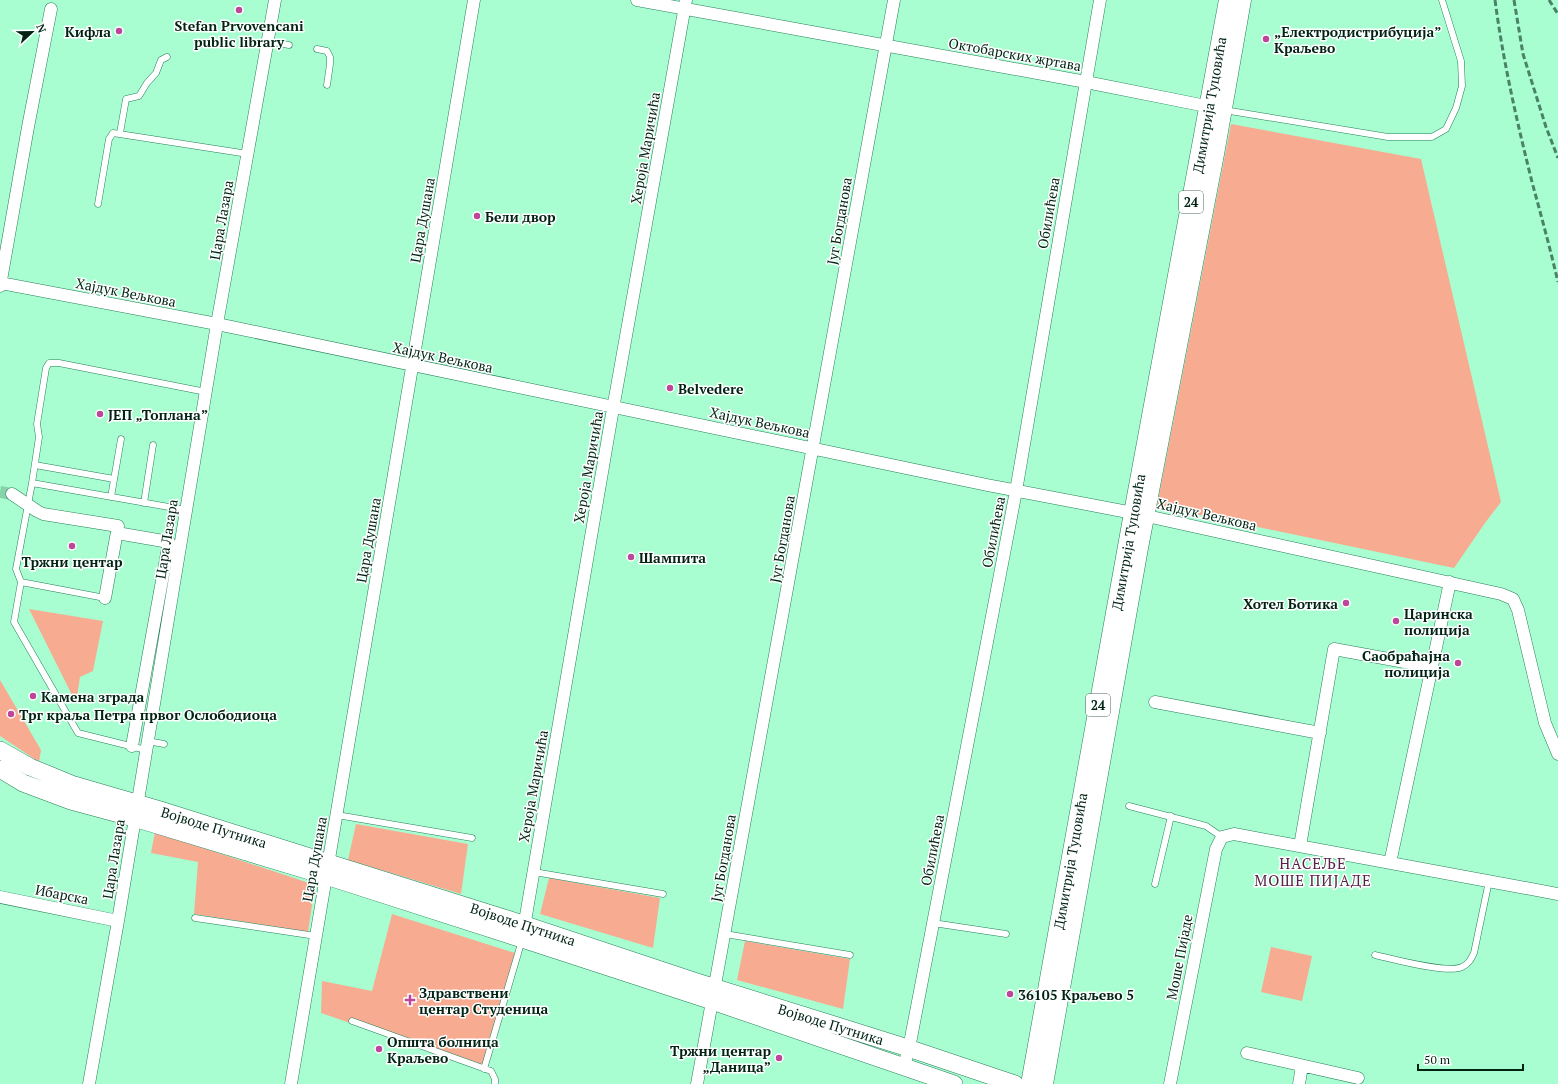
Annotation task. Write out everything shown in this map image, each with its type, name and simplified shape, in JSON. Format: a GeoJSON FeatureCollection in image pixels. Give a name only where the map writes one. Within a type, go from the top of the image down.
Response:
{"type":"FeatureCollection","features":[{"type":"Feature","properties":{"kind":"main road","name":"Димитрија Туцовића"},"geometry":{"type":"LineString","coordinates":[[1216,108],[1228,0]]}},
{"type":"Feature","properties":{"kind":"main road","name":"Димитрија Туцовића"},"geometry":{"type":"LineString","coordinates":[[1030,1084],[1064,897],[1216,108],[1242,0]]}},
{"type":"Feature","properties":{"kind":"main road","name":"Димитрија Туцовића"},"geometry":{"type":"LineString","coordinates":[[1044,1084],[1139,514]]}},
{"type":"Feature","properties":{"kind":"main road","name":"Војводе Путника"},"geometry":{"type":"LineString","coordinates":[[0,750],[30,767],[136,810],[328,869],[714,994],[908,1048],[1015,1084]]}},
{"type":"Feature","properties":{"kind":"main road","name":"Војводе Путника"},"geometry":{"type":"LineString","coordinates":[[0,769],[23,783],[71,801],[136,810]]}},
{"type":"Feature","properties":{"kind":"main road","name":"Војводе Путника"},"geometry":{"type":"LineString","coordinates":[[714,994],[904,1067],[954,1084]]}},
{"type":"Feature","properties":{"kind":"main road"},"geometry":{"type":"LineString","coordinates":[[997,1079],[1014,1078],[1020,1076],[1028,1069],[1034,1057]]}},
{"type":"Feature","properties":{"kind":"street","name":"Цара Лазара"},"geometry":{"type":"LineString","coordinates":[[89,1084],[118,921],[217,324],[275,0]]}},
{"type":"Feature","properties":{"kind":"street","name":"Цара Душана"},"geometry":{"type":"LineString","coordinates":[[291,1084],[474,0]]}},
{"type":"Feature","properties":{"kind":"street","name":"Октобарских жртава"},"geometry":{"type":"LineString","coordinates":[[637,0],[685,5],[886,46],[1086,82],[1216,108]]}},
{"type":"Feature","properties":{"kind":"street","name":"Југ Богданова"},"geometry":{"type":"LineString","coordinates":[[697,1084],[894,0]]}},
{"type":"Feature","properties":{"kind":"street","name":"Обилићева"},"geometry":{"type":"LineString","coordinates":[[904,1067],[1016,491],[1100,0]]}},
{"type":"Feature","properties":{"kind":"street","name":"Хероја Маричића"},"geometry":{"type":"LineString","coordinates":[[523,932],[613,407],[685,5]]}},
{"type":"Feature","properties":{"kind":"street"},"geometry":{"type":"LineString","coordinates":[[0,284],[51,9]]}},
{"type":"Feature","properties":{"kind":"street","name":"Хајдук Вељкова"},"geometry":{"type":"LineString","coordinates":[[0,284],[217,324],[1016,491],[1139,514],[1502,594],[1513,599],[1518,610],[1545,723],[1558,754]]}},
{"type":"Feature","properties":{"kind":"street"},"geometry":{"type":"LineString","coordinates":[[12,494],[43,514],[118,526],[106,598]]}},
{"type":"Feature","properties":{"kind":"street","name":"Цара Лазара"},"geometry":{"type":"LineString","coordinates":[[117,533],[169,542],[132,746]]}},
{"type":"Feature","properties":{"kind":"street"},"geometry":{"type":"LineString","coordinates":[[1390,863],[1450,582]]}},
{"type":"Feature","properties":{"kind":"street"},"geometry":{"type":"LineString","coordinates":[[1300,846],[1334,649],[1432,667]]}},
{"type":"Feature","properties":{"kind":"street"},"geometry":{"type":"LineString","coordinates":[[1155,702],[1320,733]]}},
{"type":"Feature","properties":{"kind":"street"},"geometry":{"type":"LineString","coordinates":[[1222,837],[1234,834],[1558,894]]}},
{"type":"Feature","properties":{"kind":"street","name":"Моше Пијаде"},"geometry":{"type":"LineString","coordinates":[[1170,1084],[1216,849],[1222,837]]}},
{"type":"Feature","properties":{"kind":"street","name":"Ибарска"},"geometry":{"type":"LineString","coordinates":[[0,897],[118,921]]}},
{"type":"Feature","properties":{"kind":"street"},"geometry":{"type":"LineString","coordinates":[[1247,1053],[1358,1078]]}},
{"type":"Feature","properties":{"kind":"street"},"geometry":{"type":"LineString","coordinates":[[1299,1084],[1302,1066]]}},
{"type":"Feature","properties":{"kind":"lane","name":"Октобарских жртава"},"geometry":{"type":"LineString","coordinates":[[1216,108],[1388,137],[1432,137],[1446,129],[1456,108],[1462,86],[1461,61],[1442,0]]}},
{"type":"Feature","properties":{"kind":"lane"},"geometry":{"type":"LineString","coordinates":[[267,41],[289,44]]}},
{"type":"Feature","properties":{"kind":"lane"},"geometry":{"type":"LineString","coordinates":[[317,49],[327,51],[330,57],[327,86]]}},
{"type":"Feature","properties":{"kind":"lane"},"geometry":{"type":"LineString","coordinates":[[120,133],[126,99],[139,96],[147,83],[156,73],[161,60],[167,57]]}},
{"type":"Feature","properties":{"kind":"lane"},"geometry":{"type":"LineString","coordinates":[[98,204],[109,138],[113,133],[248,154]]}},
{"type":"Feature","properties":{"kind":"lane"},"geometry":{"type":"LineString","coordinates":[[164,744],[132,746],[78,733],[14,622],[21,582],[16,569],[40,437],[37,424],[46,368],[49,363],[59,363],[206,392]]}},
{"type":"Feature","properties":{"kind":"lane"},"geometry":{"type":"LineString","coordinates":[[111,497],[121,439]]}},
{"type":"Feature","properties":{"kind":"lane"},"geometry":{"type":"LineString","coordinates":[[144,503],[153,445]]}},
{"type":"Feature","properties":{"kind":"lane"},"geometry":{"type":"LineString","coordinates":[[35,465],[114,479]]}},
{"type":"Feature","properties":{"kind":"lane"},"geometry":{"type":"LineString","coordinates":[[32,483],[186,510]]}},
{"type":"Feature","properties":{"kind":"lane"},"geometry":{"type":"LineString","coordinates":[[21,582],[106,598]]}},
{"type":"Feature","properties":{"kind":"lane"},"geometry":{"type":"LineString","coordinates":[[1129,806],[1206,826],[1222,837]]}},
{"type":"Feature","properties":{"kind":"lane"},"geometry":{"type":"LineString","coordinates":[[337,815],[472,838]]}},
{"type":"Feature","properties":{"kind":"lane"},"geometry":{"type":"LineString","coordinates":[[1156,884],[1171,816]]}},
{"type":"Feature","properties":{"kind":"lane"},"geometry":{"type":"LineString","coordinates":[[534,872],[663,894]]}},
{"type":"Feature","properties":{"kind":"lane"},"geometry":{"type":"LineString","coordinates":[[1375,955],[1442,969],[1461,968],[1469,963],[1474,953],[1489,881]]}},
{"type":"Feature","properties":{"kind":"lane"},"geometry":{"type":"LineString","coordinates":[[194,918],[316,936]]}},
{"type":"Feature","properties":{"kind":"lane"},"geometry":{"type":"LineString","coordinates":[[933,923],[1006,934]]}},
{"type":"Feature","properties":{"kind":"lane"},"geometry":{"type":"LineString","coordinates":[[484,1069],[523,932]]}},
{"type":"Feature","properties":{"kind":"lane"},"geometry":{"type":"LineString","coordinates":[[725,934],[850,955]]}},
{"type":"Feature","properties":{"kind":"lane"},"geometry":{"type":"LineString","coordinates":[[352,1021],[491,1071],[494,1075],[495,1084]]}},
{"type":"Feature","properties":{"kind":"shaded area"},"geometry":{"type":"Polygon","coordinates":[[[1231,124],[1421,159],[1501,502],[1454,568],[1157,506],[1231,124]]]}},
{"type":"Feature","properties":{"kind":"shaded area"},"geometry":{"type":"Polygon","coordinates":[[[29,609],[103,621],[93,671],[80,677],[76,703],[29,609]]]}},
{"type":"Feature","properties":{"kind":"shaded area"},"geometry":{"type":"Polygon","coordinates":[[[0,680],[41,750],[39,762],[0,736],[0,680]]]}},
{"type":"Feature","properties":{"kind":"shaded area"},"geometry":{"type":"Polygon","coordinates":[[[356,824],[468,844],[461,894],[348,860],[356,824]]]}},
{"type":"Feature","properties":{"kind":"shaded area"},"geometry":{"type":"Polygon","coordinates":[[[155,832],[315,885],[308,932],[194,914],[198,862],[151,853],[155,832]]]}},
{"type":"Feature","properties":{"kind":"shaded area"},"geometry":{"type":"Polygon","coordinates":[[[549,878],[660,898],[653,948],[540,914],[549,878]]]}},
{"type":"Feature","properties":{"kind":"shaded area","name":"Здравствени центар Студеница"},"geometry":{"type":"Polygon","coordinates":[[[392,914],[518,954],[484,1069],[321,1013],[322,981],[372,991],[392,914]]]}},
{"type":"Feature","properties":{"kind":"shaded area"},"geometry":{"type":"Polygon","coordinates":[[[745,941],[850,959],[843,1009],[737,980],[745,941]]]}},
{"type":"Feature","properties":{"kind":"shaded area"},"geometry":{"type":"Polygon","coordinates":[[[1271,947],[1312,956],[1302,1001],[1261,992],[1271,947]]]}},
{"type":"Feature","properties":{"kind":"tunnel"},"geometry":{"type":"LineString","coordinates":[[0,492],[12,494]]}},
{"type":"Feature","properties":{"kind":"railway"},"geometry":{"type":"LineString","coordinates":[[1495,0],[1506,69],[1516,114],[1558,282]]}},
{"type":"Feature","properties":{"kind":"railway"},"geometry":{"type":"LineString","coordinates":[[1514,0],[1523,54],[1546,127],[1558,158]]}},
{"type":"Feature","properties":{"kind":"railway"},"geometry":{"type":"LineString","coordinates":[[1549,0],[1558,14]]}},
{"type":"Feature","properties":{"kind":"place","name":"Stefan Prvovencani public library"},"geometry":{"type":"Point","coordinates":[239,10]}},
{"type":"Feature","properties":{"kind":"place","name":"Кифла"},"geometry":{"type":"Point","coordinates":[119,31]}},
{"type":"Feature","properties":{"kind":"place","name":"„Електродистрибуција” Краљево"},"geometry":{"type":"Point","coordinates":[1266,39]}},
{"type":"Feature","properties":{"kind":"place","name":"Бели двор"},"geometry":{"type":"Point","coordinates":[477,216]}},
{"type":"Feature","properties":{"kind":"place","name":"Belvedere"},"geometry":{"type":"Point","coordinates":[670,388]}},
{"type":"Feature","properties":{"kind":"place","name":"ЈЕП „Топлана”"},"geometry":{"type":"Point","coordinates":[100,414]}},
{"type":"Feature","properties":{"kind":"place","name":"Тржни центар"},"geometry":{"type":"Point","coordinates":[72,546]}},
{"type":"Feature","properties":{"kind":"place","name":"Шампита"},"geometry":{"type":"Point","coordinates":[631,557]}},
{"type":"Feature","properties":{"kind":"place","name":"Хотел Ботика"},"geometry":{"type":"Point","coordinates":[1346,603]}},
{"type":"Feature","properties":{"kind":"place","name":"Царинска полиција"},"geometry":{"type":"Point","coordinates":[1396,621]}},
{"type":"Feature","properties":{"kind":"place","name":"Саобраћајна полиција"},"geometry":{"type":"Point","coordinates":[1458,663]}},
{"type":"Feature","properties":{"kind":"place","name":"Камена зграда"},"geometry":{"type":"Point","coordinates":[33,696]}},
{"type":"Feature","properties":{"kind":"place","name":"Трг краља Петра првог Ослободиоца"},"geometry":{"type":"Point","coordinates":[11,714]}},
{"type":"Feature","properties":{"kind":"place","name":"36105 Краљево 5"},"geometry":{"type":"Point","coordinates":[1010,994]}},
{"type":"Feature","properties":{"kind":"place","name":"Здравствени центар Студеница"},"geometry":{"type":"Point","coordinates":[410,1000]}},
{"type":"Feature","properties":{"kind":"place","name":"Општа болница Краљево"},"geometry":{"type":"Point","coordinates":[379,1049]}},
{"type":"Feature","properties":{"kind":"place","name":"Тржни центар „Даница”"},"geometry":{"type":"Point","coordinates":[779,1058]}},
{"type":"Feature","properties":{"kind":"district","name":"НАСЕЉЕ МОШЕ ПИЈАДЕ"},"geometry":{"type":"Point","coordinates":[1313,872]}}]}
